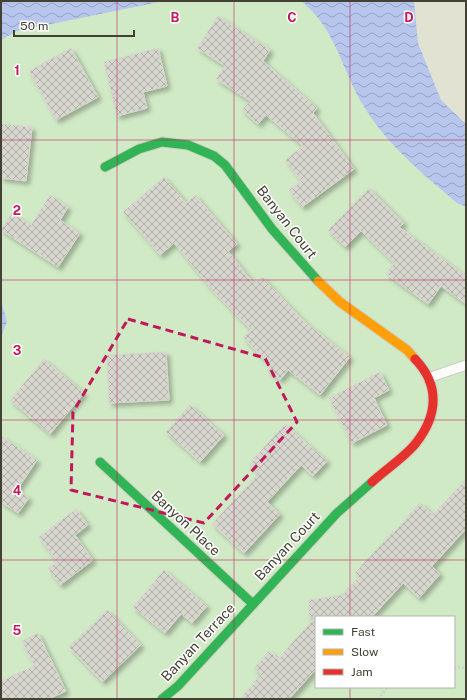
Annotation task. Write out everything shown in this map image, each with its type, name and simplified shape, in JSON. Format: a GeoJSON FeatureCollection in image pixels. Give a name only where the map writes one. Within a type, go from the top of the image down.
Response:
{"type":"FeatureCollection","features":[{"type":"Feature","properties":{"kind":"street","name":"Banyan Court"},"geometry":{"type":"LineString","coordinates":[[105,167],[138,149],[162,142],[188,145],[214,156],[225,165],[272,229],[317,280],[340,302],[408,350],[420,364],[428,378],[434,394],[433,410],[427,425],[416,443],[337,513],[253,604]]}},
{"type":"Feature","properties":{"kind":"street","name":"Banyon Place"},"geometry":{"type":"LineString","coordinates":[[100,462],[253,604]]}},
{"type":"Feature","properties":{"kind":"street","name":"Banyan Terrace"},"geometry":{"type":"LineString","coordinates":[[162,699],[178,686],[253,604]]}},
{"type":"Feature","properties":{"kind":"lane"},"geometry":{"type":"LineString","coordinates":[[428,378],[466,365]]}},
{"type":"Feature","properties":{"kind":"path"},"geometry":{"type":"LineString","coordinates":[[455,667],[466,668]]}},
{"type":"Feature","properties":{"kind":"path"},"geometry":{"type":"LineString","coordinates":[[378,699],[387,688]]}},
{"type":"Feature","properties":{"kind":"highlighted area"},"geometry":{"type":"Polygon","coordinates":[[[128,319],[265,358],[297,422],[204,523],[71,490],[73,412],[128,319]]]}},
{"type":"Feature","properties":{"kind":"shaded area"},"geometry":{"type":"Polygon","coordinates":[[[414,1],[466,1],[466,124],[441,100],[418,43],[414,1]]]}},
{"type":"Feature","properties":{"kind":"green space"},"geometry":{"type":"Polygon","coordinates":[[[1,1],[414,1],[418,43],[441,100],[466,124],[466,699],[1,699],[1,1]]]}},
{"type":"Feature","properties":{"kind":"water"},"geometry":{"type":"Polygon","coordinates":[[[1,1],[164,1],[17,31],[1,40],[1,1]]]}},
{"type":"Feature","properties":{"kind":"water"},"geometry":{"type":"Polygon","coordinates":[[[302,1],[414,1],[418,43],[441,100],[466,124],[466,207],[457,203],[418,170],[383,133],[357,95],[337,50],[325,28],[302,1]]]}},
{"type":"Feature","properties":{"kind":"water"},"geometry":{"type":"Polygon","coordinates":[[[1,300],[7,322],[1,337],[1,300]]]}},
{"type":"Feature","properties":{"kind":"building"},"geometry":{"type":"Polygon","coordinates":[[[218,16],[270,50],[263,61],[317,108],[313,113],[354,169],[302,207],[289,190],[301,181],[285,160],[303,146],[266,115],[258,124],[242,110],[250,101],[216,79],[225,66],[197,48],[218,16]]]}},
{"type":"Feature","properties":{"kind":"building"},"geometry":{"type":"Polygon","coordinates":[[[71,48],[98,97],[56,120],[29,71],[71,48]]]}},
{"type":"Feature","properties":{"kind":"building"},"geometry":{"type":"Polygon","coordinates":[[[158,48],[167,86],[143,92],[147,108],[117,116],[104,62],[158,48]]]}},
{"type":"Feature","properties":{"kind":"building"},"geometry":{"type":"Polygon","coordinates":[[[1,124],[32,127],[26,181],[1,178],[1,124]]]}},
{"type":"Feature","properties":{"kind":"building"},"geometry":{"type":"Polygon","coordinates":[[[164,177],[186,203],[195,195],[237,244],[228,251],[254,284],[262,277],[305,322],[350,357],[320,395],[288,370],[280,380],[267,370],[270,366],[243,337],[251,330],[213,291],[174,243],[160,255],[123,212],[164,177]]]}},
{"type":"Feature","properties":{"kind":"building"},"geometry":{"type":"Polygon","coordinates":[[[369,188],[404,223],[399,227],[466,276],[466,304],[441,286],[428,304],[386,274],[394,263],[361,231],[345,247],[328,230],[369,188]]]}},
{"type":"Feature","properties":{"kind":"building"},"geometry":{"type":"Polygon","coordinates":[[[50,195],[68,207],[60,220],[80,233],[58,267],[1,230],[12,213],[31,225],[50,195]]]}},
{"type":"Feature","properties":{"kind":"building"},"geometry":{"type":"Polygon","coordinates":[[[166,352],[169,400],[109,403],[107,355],[166,352]]]}},
{"type":"Feature","properties":{"kind":"building"},"geometry":{"type":"Polygon","coordinates":[[[44,359],[84,393],[50,434],[10,400],[44,359]]]}},
{"type":"Feature","properties":{"kind":"building"},"geometry":{"type":"Polygon","coordinates":[[[380,372],[389,390],[374,398],[387,425],[352,443],[329,398],[380,372]]]}},
{"type":"Feature","properties":{"kind":"building"},"geometry":{"type":"Polygon","coordinates":[[[190,405],[224,435],[200,462],[166,432],[190,405]]]}},
{"type":"Feature","properties":{"kind":"building"},"geometry":{"type":"Polygon","coordinates":[[[285,424],[327,461],[313,476],[301,465],[267,502],[280,514],[244,553],[212,524],[259,473],[249,464],[285,424]]]}},
{"type":"Feature","properties":{"kind":"building"},"geometry":{"type":"Polygon","coordinates":[[[1,436],[37,460],[17,490],[29,498],[18,513],[1,502],[1,436]]]}},
{"type":"Feature","properties":{"kind":"building"},"geometry":{"type":"Polygon","coordinates":[[[466,479],[466,529],[432,566],[440,574],[419,598],[403,583],[373,616],[309,617],[309,600],[342,595],[359,577],[355,573],[420,503],[433,515],[466,479]]]}},
{"type":"Feature","properties":{"kind":"building"},"geometry":{"type":"Polygon","coordinates":[[[76,509],[88,525],[75,535],[93,560],[60,585],[48,568],[57,562],[39,537],[76,509]]]}},
{"type":"Feature","properties":{"kind":"building"},"geometry":{"type":"Polygon","coordinates":[[[164,570],[207,606],[192,623],[181,614],[165,633],[133,607],[164,570]]]}},
{"type":"Feature","properties":{"kind":"building"},"geometry":{"type":"Polygon","coordinates":[[[107,610],[141,645],[102,682],[69,647],[107,610]]]}},
{"type":"Feature","properties":{"kind":"building"},"geometry":{"type":"Polygon","coordinates":[[[315,617],[315,670],[289,699],[240,699],[261,674],[254,668],[269,651],[278,659],[315,617]]]}},
{"type":"Feature","properties":{"kind":"building"},"geometry":{"type":"Polygon","coordinates":[[[38,633],[66,691],[49,699],[1,699],[1,681],[34,666],[22,641],[38,633]]]}},
{"type":"Feature","properties":{"kind":"traffic: fast"},"geometry":{"type":"LineString","coordinates":[[105,167],[139,149],[162,142],[188,145],[214,156],[225,165],[272,229],[318,281]]}},
{"type":"Feature","properties":{"kind":"traffic: fast"},"geometry":{"type":"LineString","coordinates":[[100,462],[253,604]]}},
{"type":"Feature","properties":{"kind":"traffic: fast"},"geometry":{"type":"LineString","coordinates":[[162,699],[178,686],[337,513],[372,482]]}},
{"type":"Feature","properties":{"kind":"traffic: slow"},"geometry":{"type":"LineString","coordinates":[[318,281],[340,302],[407,350],[415,359]]}},
{"type":"Feature","properties":{"kind":"traffic: jam"},"geometry":{"type":"LineString","coordinates":[[372,482],[412,448],[429,422],[432,411],[432,390],[429,379],[415,359]]}}]}
